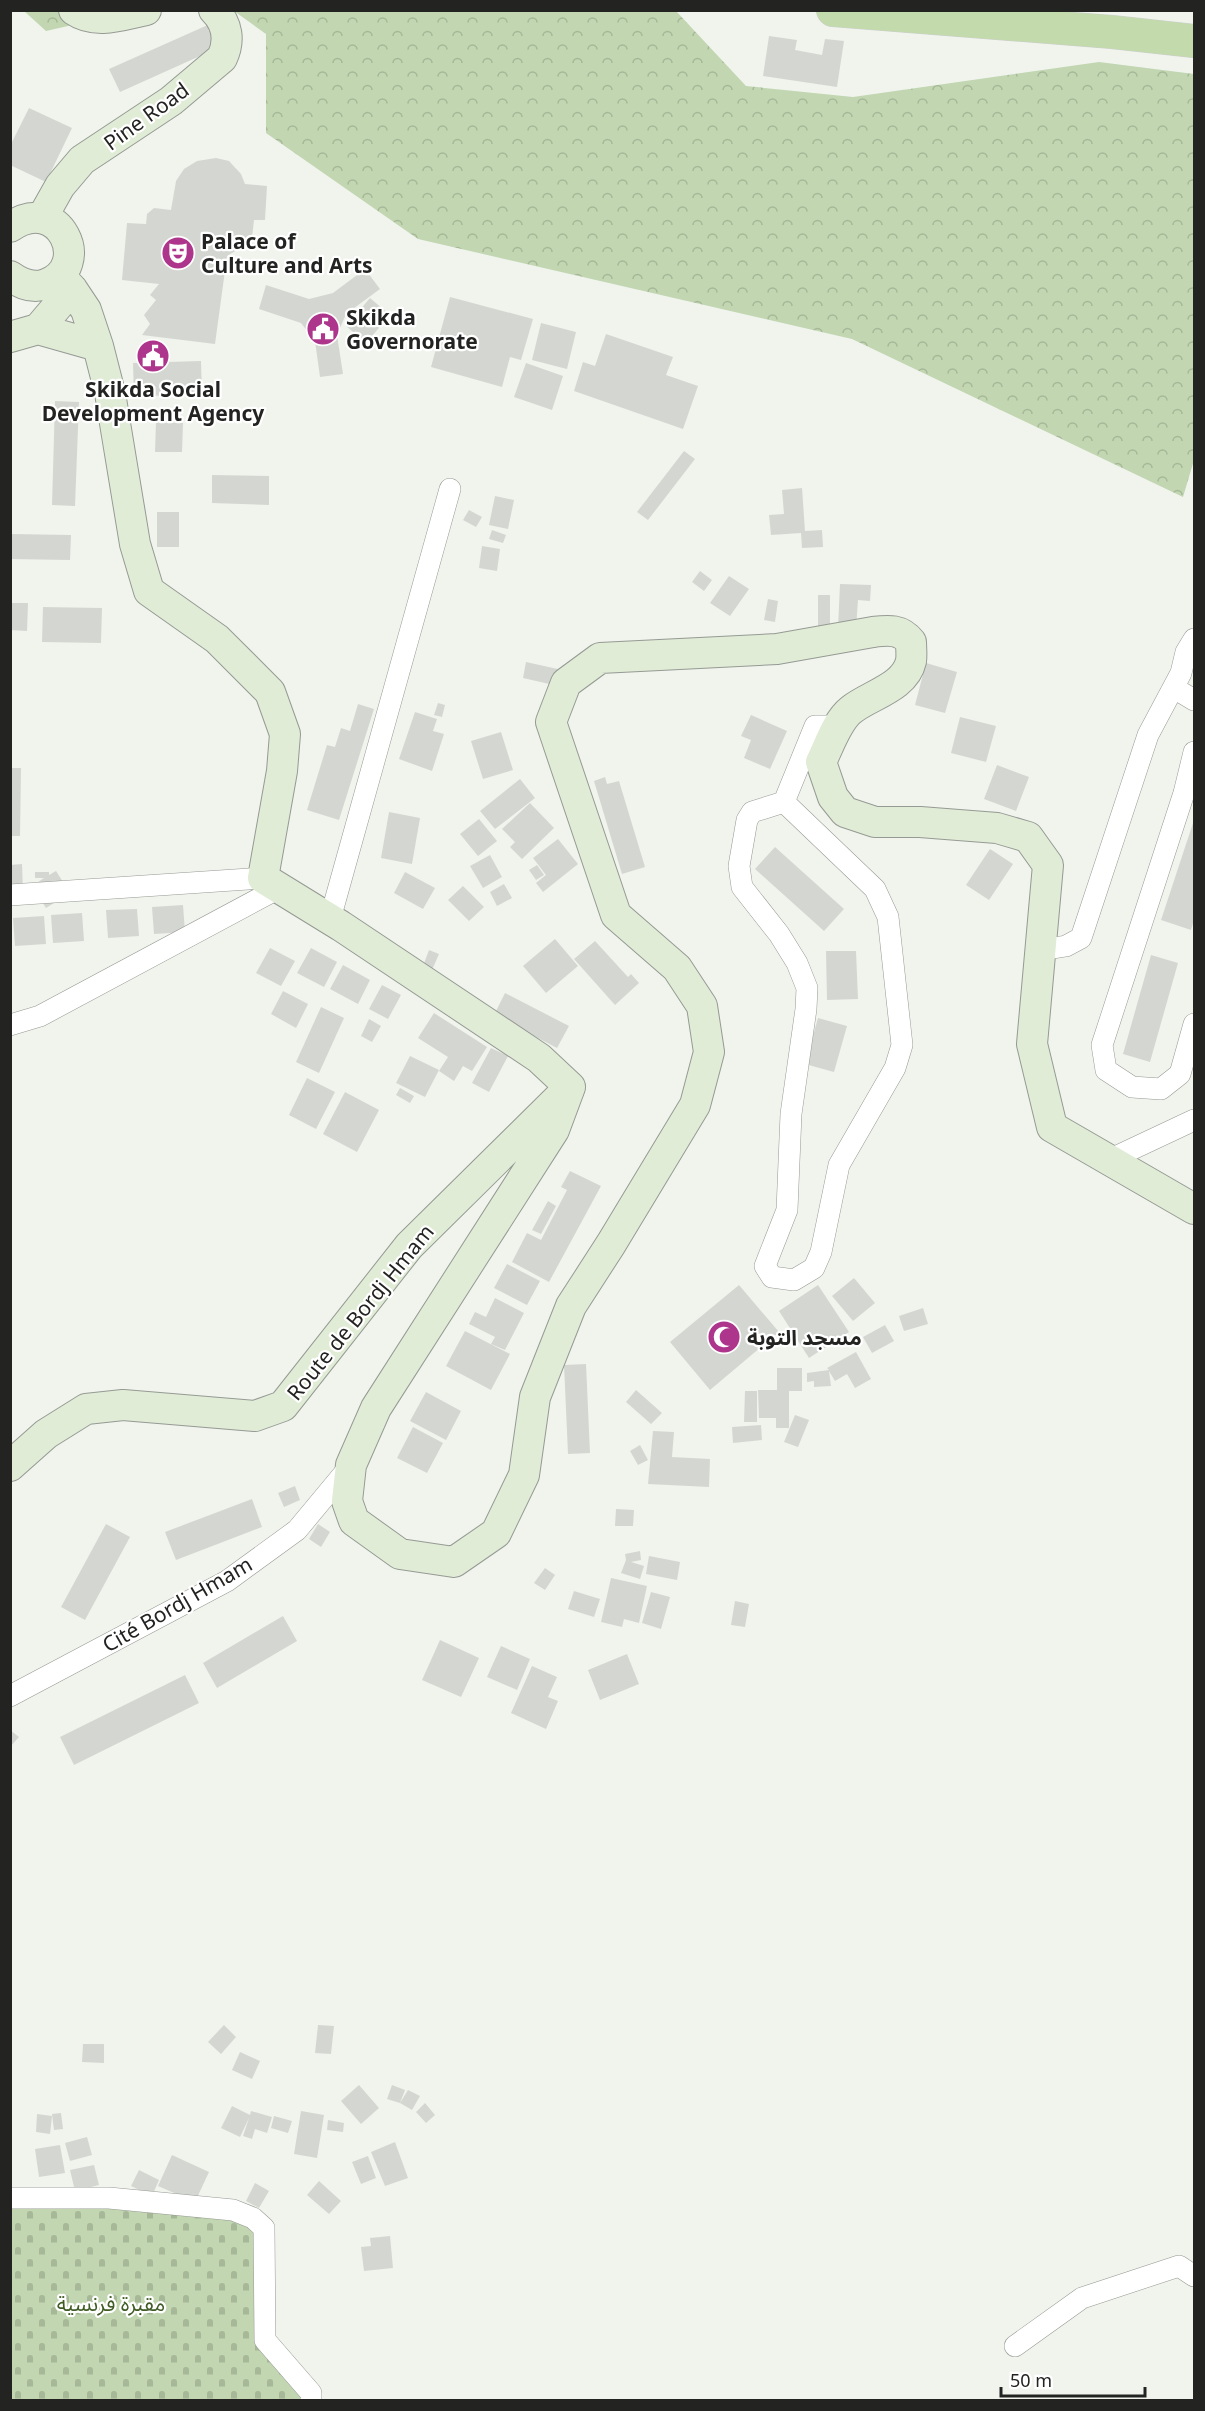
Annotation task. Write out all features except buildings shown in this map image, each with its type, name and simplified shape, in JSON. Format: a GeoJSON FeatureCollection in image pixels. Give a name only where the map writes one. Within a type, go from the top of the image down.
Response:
{"type":"FeatureCollection","features":[{"type":"Feature","properties":{"kind":"main road"},"geometry":{"type":"LineString","coordinates":[[833,10],[1112,32],[1194,41]]}},
{"type":"Feature","properties":{"kind":"street"},"geometry":{"type":"LineString","coordinates":[[74,10],[90,18],[102,19],[146,10]]}},
{"type":"Feature","properties":{"kind":"street","name":"Pine Road"},"geometry":{"type":"LineString","coordinates":[[42,218],[60,186],[82,160],[171,101],[222,58],[227,34],[221,19],[214,10]]}},
{"type":"Feature","properties":{"kind":"street"},"geometry":{"type":"LineString","coordinates":[[10,227],[19,221],[42,218],[60,228],[69,247],[66,282],[86,310],[98,346],[110,393],[135,544],[149,591],[217,639],[270,692],[285,734],[271,883]]}},
{"type":"Feature","properties":{"kind":"street"},"geometry":{"type":"LineString","coordinates":[[10,276],[30,286],[66,282]]}},
{"type":"Feature","properties":{"kind":"street"},"geometry":{"type":"LineString","coordinates":[[66,282],[24,333],[98,346]]}},
{"type":"Feature","properties":{"kind":"street"},"geometry":{"type":"LineString","coordinates":[[330,919],[450,489]]}},
{"type":"Feature","properties":{"kind":"street"},"geometry":{"type":"LineString","coordinates":[[10,895],[271,883],[330,919],[539,1058],[570,1087],[554,1130],[375,1408],[351,1465],[347,1501],[354,1521],[400,1554],[454,1562],[496,1533],[524,1474],[535,1397],[571,1306],[695,1105],[709,1052],[702,1006],[677,968],[616,915],[551,722],[566,683],[600,658],[777,649],[888,630],[900,632],[906,636],[911,642],[911,662],[904,674],[895,683],[849,711],[821,762],[833,796],[845,812],[875,822],[920,822],[997,828],[1028,837],[1048,865],[1032,1044],[1052,1127],[1194,1209]]}},
{"type":"Feature","properties":{"kind":"street"},"geometry":{"type":"LineString","coordinates":[[1041,950],[1066,946],[1081,938],[1148,735],[1174,688],[1181,673],[1186,652],[1194,639]]}},
{"type":"Feature","properties":{"kind":"street"},"geometry":{"type":"LineString","coordinates":[[1174,688],[1194,700]]}},
{"type":"Feature","properties":{"kind":"street"},"geometry":{"type":"LineString","coordinates":[[784,802],[815,726],[839,726]]}},
{"type":"Feature","properties":{"kind":"street"},"geometry":{"type":"LineString","coordinates":[[1194,752],[1180,804],[1102,1045],[1106,1070],[1132,1087],[1161,1089],[1180,1074],[1194,1024]]}},
{"type":"Feature","properties":{"kind":"street"},"geometry":{"type":"LineString","coordinates":[[784,802],[875,889],[888,917],[902,1045],[895,1068],[839,1165],[821,1252],[814,1268],[794,1280],[772,1277],[765,1266],[787,1210],[790,1114],[806,1009],[807,988],[797,963],[779,934],[742,887],[739,866],[747,820],[752,812],[784,802]]}},
{"type":"Feature","properties":{"kind":"street"},"geometry":{"type":"LineString","coordinates":[[10,1025],[40,1016],[271,883]]}},
{"type":"Feature","properties":{"kind":"street","name":"Route de Bordj Hmam"},"geometry":{"type":"LineString","coordinates":[[10,1466],[46,1434],[86,1409],[123,1405],[255,1416],[283,1406],[409,1246],[570,1087]]}},
{"type":"Feature","properties":{"kind":"street"},"geometry":{"type":"LineString","coordinates":[[1109,1160],[1194,1120]]}},
{"type":"Feature","properties":{"kind":"street","name":"Cité Bordj Hmam"},"geometry":{"type":"LineString","coordinates":[[10,1695],[227,1581],[297,1530],[351,1465]]}},
{"type":"Feature","properties":{"kind":"street"},"geometry":{"type":"LineString","coordinates":[[10,2198],[109,2198],[233,2210],[253,2218],[264,2228],[266,2340],[311,2393],[311,2400]]}},
{"type":"Feature","properties":{"kind":"street"},"geometry":{"type":"LineString","coordinates":[[1015,2346],[1082,2298],[1179,2266],[1194,2276]]}},
{"type":"Feature","properties":{"kind":"green space"},"geometry":{"type":"Polygon","coordinates":[[[24,11],[134,11],[46,31],[24,11]]]}},
{"type":"Feature","properties":{"kind":"green space"},"geometry":{"type":"Polygon","coordinates":[[[234,11],[676,11],[746,86],[853,97],[1099,62],[1194,74],[1194,460],[1183,497],[852,339],[418,239],[266,133],[266,34],[234,11]]]}},
{"type":"Feature","properties":{"kind":"green space","name":"مقبرة فرنسية"},"geometry":{"type":"Polygon","coordinates":[[[11,2203],[88,2204],[247,2222],[256,2235],[256,2340],[303,2393],[303,2400],[11,2400],[11,2203]]]}},
{"type":"Feature","properties":{"kind":"place","name":"Palace of Culture and Arts"},"geometry":{"type":"Point","coordinates":[178,253]}},
{"type":"Feature","properties":{"kind":"place","name":"Skikda Governorate"},"geometry":{"type":"Point","coordinates":[323,329]}},
{"type":"Feature","properties":{"kind":"place","name":"Skikda Social Development Agency"},"geometry":{"type":"Point","coordinates":[153,356]}},
{"type":"Feature","properties":{"kind":"place","name":"مسجد التوبة"},"geometry":{"type":"Point","coordinates":[724,1337]}}]}
